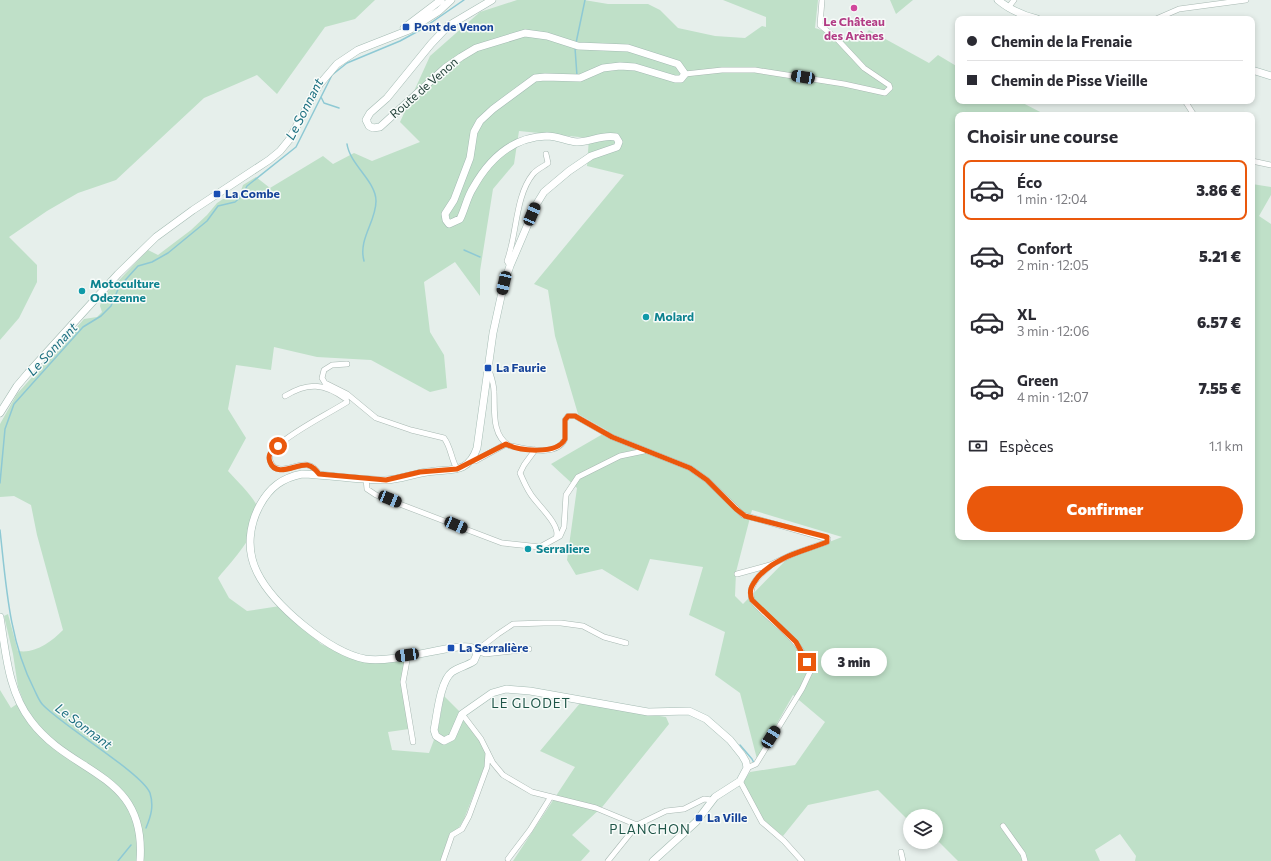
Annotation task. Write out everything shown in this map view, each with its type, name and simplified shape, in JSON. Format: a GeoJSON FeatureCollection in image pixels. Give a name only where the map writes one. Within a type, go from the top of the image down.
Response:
{"type":"FeatureCollection","features":[{"type":"Feature","properties":{"kind":"street"},"geometry":{"type":"LineString","coordinates":[[392,36],[423,15],[441,0]]}},
{"type":"Feature","properties":{"kind":"street"},"geometry":{"type":"LineString","coordinates":[[0,413],[17,386],[28,373],[141,251],[186,215],[265,163],[280,151],[289,140],[319,85],[336,64],[354,52],[416,26],[451,0]]}},
{"type":"Feature","properties":{"kind":"street","name":"Route de Venon"},"geometry":{"type":"LineString","coordinates":[[492,0],[448,26],[431,44],[387,98],[370,113],[366,120],[369,126],[374,128],[380,127],[444,68],[476,48],[524,33],[547,36],[576,46],[628,48],[678,64],[685,74]]}},
{"type":"Feature","properties":{"kind":"street"},"geometry":{"type":"LineString","coordinates":[[471,461],[477,448],[496,317],[510,266],[536,205],[544,192],[569,171],[590,156],[617,147],[619,142],[616,138],[602,136],[577,142],[548,136],[531,137],[517,141],[501,152],[480,177],[473,187],[460,219],[449,224],[446,220],[445,214],[454,200],[470,158],[474,132],[483,117],[535,78],[576,78],[612,66],[635,67],[676,79],[680,79],[685,74],[722,70],[755,70],[844,84],[885,93],[890,88],[889,85],[864,68],[837,39],[820,25],[822,0]]}},
{"type":"Feature","properties":{"kind":"street"},"geometry":{"type":"LineString","coordinates":[[998,0],[1008,8],[1027,16]]}},
{"type":"Feature","properties":{"kind":"street"},"geometry":{"type":"LineString","coordinates":[[1008,8],[1014,0]]}},
{"type":"Feature","properties":{"kind":"street"},"geometry":{"type":"LineString","coordinates":[[1162,16],[1179,8],[1246,0]]}},
{"type":"Feature","properties":{"kind":"street"},"geometry":{"type":"LineString","coordinates":[[1255,71],[1271,76]]}},
{"type":"Feature","properties":{"kind":"street"},"geometry":{"type":"LineString","coordinates":[[510,266],[507,261],[511,252],[522,196],[534,173],[548,163],[546,154]]}},
{"type":"Feature","properties":{"kind":"street"},"geometry":{"type":"LineString","coordinates":[[1255,162],[1271,165]]}},
{"type":"Feature","properties":{"kind":"street"},"geometry":{"type":"LineString","coordinates":[[348,364],[332,365],[324,370],[322,378],[325,383],[347,394],[376,418],[423,434],[444,438],[449,444],[452,458],[457,469]]}},
{"type":"Feature","properties":{"kind":"street"},"geometry":{"type":"LineString","coordinates":[[488,372],[490,373],[494,390],[495,420],[498,432],[506,444]]}},
{"type":"Feature","properties":{"kind":"street"},"geometry":{"type":"LineString","coordinates":[[284,396],[298,388],[314,386],[326,388],[346,399],[347,402],[284,441],[271,452],[269,458],[271,464],[276,469],[281,470],[306,465],[314,468],[319,474]]}},
{"type":"Feature","properties":{"kind":"street"},"geometry":{"type":"LineString","coordinates":[[529,649],[485,654],[476,651],[469,646],[408,655],[366,659],[344,652],[324,641],[306,627],[266,586],[256,571],[251,552],[250,538],[252,525],[262,502],[276,484],[290,476],[319,474],[386,480],[427,472],[457,469],[506,444],[535,450],[551,449],[563,442],[565,439],[565,420],[568,416],[575,416],[612,437],[674,460],[696,472],[707,480],[743,515],[826,537],[828,539],[827,542],[793,554],[770,565],[737,574]]}},
{"type":"Feature","properties":{"kind":"street"},"geometry":{"type":"LineString","coordinates":[[535,450],[520,473],[530,495],[550,518],[557,533],[555,539]]}},
{"type":"Feature","properties":{"kind":"street"},"geometry":{"type":"LineString","coordinates":[[366,479],[367,489],[376,495],[502,543],[540,547],[560,536],[564,528],[566,495],[578,476],[620,456],[645,450]]}},
{"type":"Feature","properties":{"kind":"street"},"geometry":{"type":"LineString","coordinates":[[653,861],[696,822],[718,793],[740,781],[747,768],[756,764],[802,689],[810,672],[805,658],[796,642],[752,600],[750,595],[751,587],[770,565]]}},
{"type":"Feature","properties":{"kind":"street"},"geometry":{"type":"LineString","coordinates":[[0,617],[11,682],[17,699],[25,712],[51,742],[99,774],[119,790],[127,801],[136,822],[140,840],[140,861]]}},
{"type":"Feature","properties":{"kind":"street"},"geometry":{"type":"LineString","coordinates":[[476,651],[513,624],[561,622],[582,626],[604,637],[626,643]]}},
{"type":"Feature","properties":{"kind":"street"},"geometry":{"type":"LineString","coordinates":[[476,651],[476,658],[474,661],[450,673],[445,681],[435,725],[436,736],[444,741],[452,737],[462,714],[492,694],[506,689],[536,692],[648,712],[690,711],[706,718],[730,740],[746,762],[747,768]]}},
{"type":"Feature","properties":{"kind":"street"},"geometry":{"type":"LineString","coordinates":[[408,655],[403,682],[413,742]]}},
{"type":"Feature","properties":{"kind":"street"},"geometry":{"type":"LineString","coordinates":[[462,714],[488,750],[493,762],[503,775],[532,792],[550,798],[596,808],[637,825]]}},
{"type":"Feature","properties":{"kind":"street"},"geometry":{"type":"LineString","coordinates":[[443,861],[452,835],[462,829],[469,816],[487,767],[488,750]]}},
{"type":"Feature","properties":{"kind":"street"},"geometry":{"type":"LineString","coordinates":[[740,781],[762,822],[784,841],[802,861]]}},
{"type":"Feature","properties":{"kind":"street"},"geometry":{"type":"LineString","coordinates":[[508,859],[530,830],[550,798]]}},
{"type":"Feature","properties":{"kind":"street"},"geometry":{"type":"LineString","coordinates":[[608,861],[637,825],[666,811],[684,809],[704,799],[712,800]]}},
{"type":"Feature","properties":{"kind":"street"},"geometry":{"type":"LineString","coordinates":[[1003,826],[1023,854],[1025,861]]}},
{"type":"Feature","properties":{"kind":"street"},"geometry":{"type":"LineString","coordinates":[[901,852],[903,861]]}},
{"type":"Feature","properties":{"kind":"green space"},"geometry":{"type":"Polygon","coordinates":[[[0,0],[375,0],[355,19],[325,27],[277,94],[257,75],[204,98],[116,180],[78,193],[47,211],[9,237],[37,265],[37,282],[19,318],[0,340],[0,0]]]}},
{"type":"Feature","properties":{"kind":"green space"},"geometry":{"type":"Polygon","coordinates":[[[517,0],[584,0],[608,4],[648,4],[660,10],[678,28],[715,36],[745,38],[762,26],[766,27],[766,17],[723,0],[818,0],[815,28],[858,42],[869,30],[929,63],[938,55],[955,65],[955,104],[1025,104],[1040,112],[955,112],[955,540],[1255,540],[1255,184],[1271,187],[1271,195],[1259,216],[1271,224],[1271,861],[1135,861],[1136,856],[1120,834],[1095,850],[1100,861],[958,861],[943,846],[943,809],[903,809],[903,815],[878,790],[808,805],[783,836],[765,822],[759,814],[743,782],[750,772],[795,765],[825,722],[793,695],[757,759],[740,693],[715,675],[725,632],[689,615],[703,567],[650,559],[638,591],[602,569],[576,575],[567,560],[577,488],[551,464],[608,431],[578,414],[555,336],[548,290],[534,284],[624,175],[587,166],[589,138],[519,131],[514,164],[493,189],[480,271],[480,296],[455,262],[424,282],[430,332],[444,355],[447,388],[430,392],[371,360],[317,357],[274,347],[271,370],[236,365],[228,409],[246,438],[228,471],[256,504],[258,512],[257,522],[246,543],[218,578],[229,598],[247,611],[280,606],[321,644],[354,659],[406,659],[401,681],[409,729],[388,732],[392,750],[429,753],[438,729],[444,696],[460,712],[485,748],[486,763],[464,819],[458,829],[449,835],[441,861],[0,861],[0,690],[11,708],[23,700],[18,687],[13,654],[4,616],[8,614],[18,651],[31,651],[37,649],[53,639],[63,630],[37,535],[31,505],[14,496],[0,497],[0,424],[17,394],[84,319],[97,317],[102,312],[100,306],[102,298],[148,250],[158,255],[191,230],[217,203],[223,199],[235,199],[239,196],[243,185],[256,177],[270,188],[323,156],[333,164],[354,153],[372,161],[420,142],[400,122],[430,56],[480,12],[517,0]],[[752,510],[736,572],[735,596],[743,604],[788,558],[842,537],[752,510]]]}},
{"type":"Feature","properties":{"kind":"green space"},"geometry":{"type":"Polygon","coordinates":[[[890,0],[913,0],[896,14],[890,0]]]}},
{"type":"Feature","properties":{"kind":"green space"},"geometry":{"type":"Polygon","coordinates":[[[581,702],[666,717],[669,724],[603,806],[572,835],[590,851],[581,861],[513,861],[575,767],[540,751],[581,702]]]}},
{"type":"Feature","properties":{"kind":"waterway","name":"Le Sonnant"},"geometry":{"type":"LineString","coordinates":[[0,483],[5,429],[14,404],[83,327],[101,316],[111,306],[119,287],[138,266],[152,262],[168,253],[207,221],[218,206],[235,202],[242,196],[247,186],[296,147],[332,75],[347,63],[400,41],[422,29],[464,0]]}},
{"type":"Feature","properties":{"kind":"waterway"},"geometry":{"type":"LineString","coordinates":[[576,43],[585,0]]}},
{"type":"Feature","properties":{"kind":"waterway"},"geometry":{"type":"LineString","coordinates":[[575,48],[577,76]]}},
{"type":"Feature","properties":{"kind":"waterway"},"geometry":{"type":"LineString","coordinates":[[321,97],[324,103],[339,108]]}},
{"type":"Feature","properties":{"kind":"waterway"},"geometry":{"type":"LineString","coordinates":[[347,144],[349,152],[368,180],[375,194],[375,209],[363,245],[364,261]]}},
{"type":"Feature","properties":{"kind":"waterway"},"geometry":{"type":"LineString","coordinates":[[464,250],[480,257]]}},
{"type":"Feature","properties":{"kind":"waterway","name":"Le Sonnant"},"geometry":{"type":"LineString","coordinates":[[0,530],[7,591],[14,632],[19,652],[38,698],[40,702],[53,714],[118,762],[144,784],[150,793],[152,802],[151,815],[146,828]]}},
{"type":"Feature","properties":{"kind":"waterway"},"geometry":{"type":"LineString","coordinates":[[740,745],[754,763]]}},
{"type":"Feature","properties":{"kind":"waterway","name":"Le Sonnant"},"geometry":{"type":"LineString","coordinates":[[118,861],[131,845]]}},
{"type":"Feature","properties":{"kind":"place","name":"Le Château des Arènes"},"geometry":{"type":"Point","coordinates":[854,8]}},
{"type":"Feature","properties":{"kind":"place","name":"Pont de Venon"},"geometry":{"type":"Point","coordinates":[406,27]}},
{"type":"Feature","properties":{"kind":"place","name":"La Combe"},"geometry":{"type":"Point","coordinates":[217,194]}},
{"type":"Feature","properties":{"kind":"place","name":"Motoculture Odezenne"},"geometry":{"type":"Point","coordinates":[82,291]}},
{"type":"Feature","properties":{"kind":"place","name":"Molard"},"geometry":{"type":"Point","coordinates":[646,317]}},
{"type":"Feature","properties":{"kind":"place","name":"La Faurie"},"geometry":{"type":"Point","coordinates":[488,368]}},
{"type":"Feature","properties":{"kind":"place","name":"Serraliere"},"geometry":{"type":"Point","coordinates":[528,549]}},
{"type":"Feature","properties":{"kind":"place","name":"La Serralière"},"geometry":{"type":"Point","coordinates":[451,648]}},
{"type":"Feature","properties":{"kind":"place","name":"La Ville"},"geometry":{"type":"Point","coordinates":[699,818]}},
{"type":"Feature","properties":{"kind":"district","name":"LE GLODET"},"geometry":{"type":"Point","coordinates":[531,703]}},
{"type":"Feature","properties":{"kind":"district","name":"PLANCHON"},"geometry":{"type":"Point","coordinates":[650,829]}},
{"type":"Feature","properties":{"kind":"route"},"geometry":{"type":"LineString","coordinates":[[278,446],[271,452],[269,458],[271,464],[276,469],[281,470],[306,465],[314,468],[319,474],[386,480],[406,477],[420,472],[457,469],[506,444],[530,450],[551,449],[559,446],[565,439],[565,420],[568,416],[575,416],[612,437],[674,460],[702,475],[741,514],[745,516],[827,537],[827,542],[793,554],[770,565],[754,582],[750,591],[750,595],[754,603],[796,642],[807,662]]}}]}
